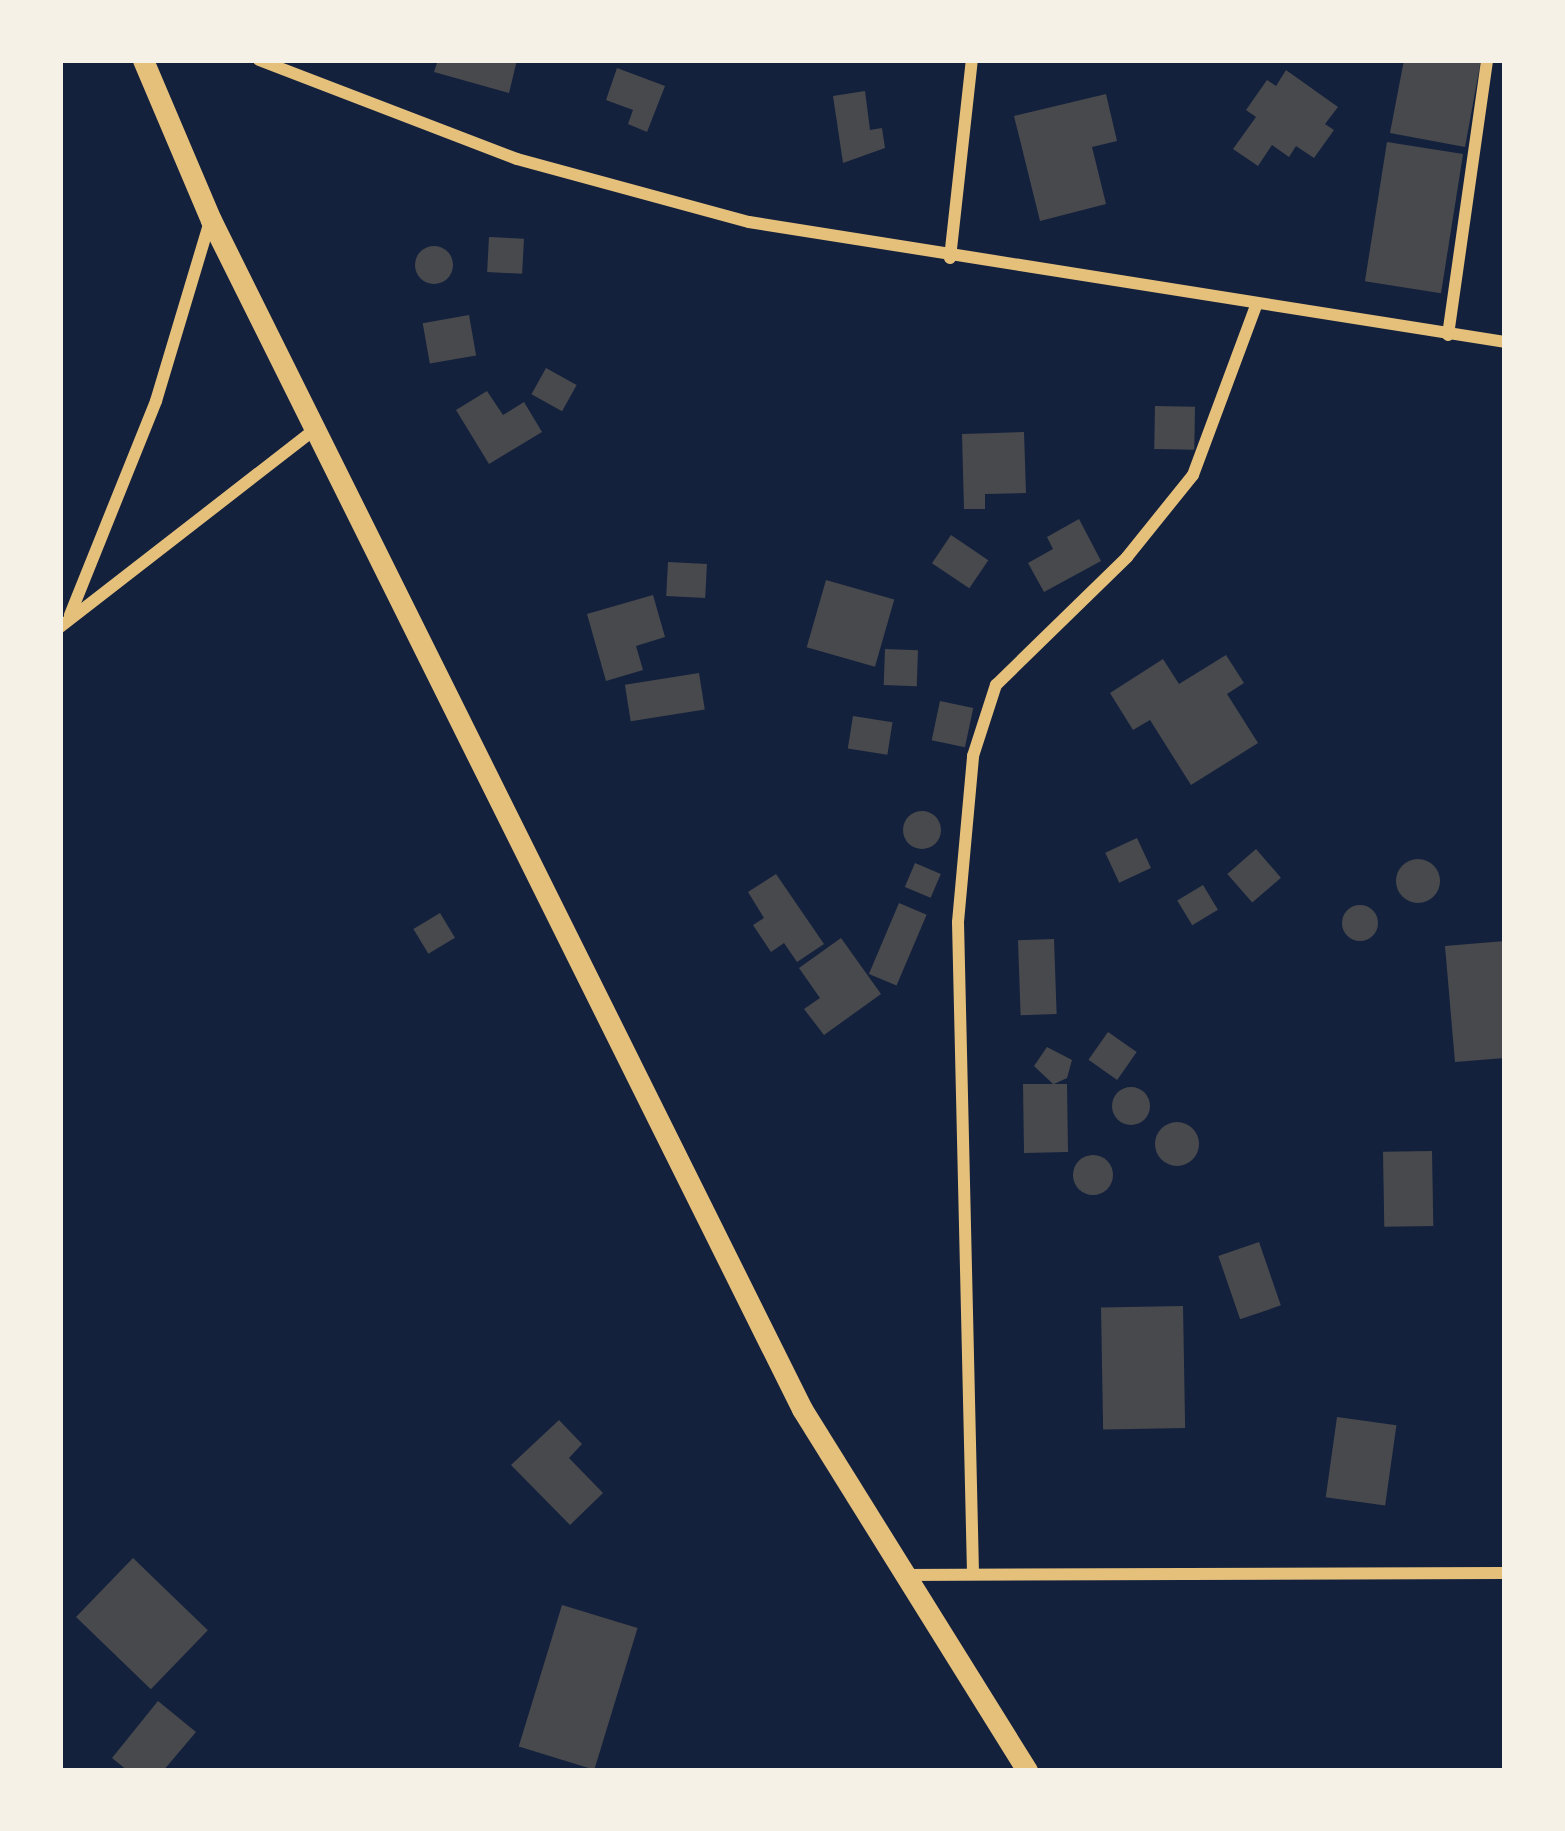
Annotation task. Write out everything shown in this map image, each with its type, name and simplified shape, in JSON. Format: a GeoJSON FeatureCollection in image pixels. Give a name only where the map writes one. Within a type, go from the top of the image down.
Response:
{"type":"FeatureCollection","features":[{"type":"Feature","properties":{"kind":"street"},"geometry":{"type":"LineString","coordinates":[[143,60],[211,220],[802,1409],[1027,1771]]}},
{"type":"Feature","properties":{"kind":"street"},"geometry":{"type":"LineString","coordinates":[[259,60],[618,192],[950,258],[1505,342]]}},
{"type":"Feature","properties":{"kind":"street"},"geometry":{"type":"LineString","coordinates":[[950,258],[972,60]]}},
{"type":"Feature","properties":{"kind":"street"},"geometry":{"type":"LineString","coordinates":[[1448,335],[1487,60]]}},
{"type":"Feature","properties":{"kind":"street"},"geometry":{"type":"LineString","coordinates":[[70,615],[163,379],[211,220]]}},
{"type":"Feature","properties":{"kind":"street"},"geometry":{"type":"LineString","coordinates":[[973,1573],[958,945],[973,756],[996,685],[1127,557],[1192,475],[1256,306]]}},
{"type":"Feature","properties":{"kind":"street"},"geometry":{"type":"LineString","coordinates":[[60,627],[314,429]]}},
{"type":"Feature","properties":{"kind":"street"},"geometry":{"type":"LineString","coordinates":[[901,1575],[1505,1573]]}},
{"type":"Feature","properties":{"kind":"building"},"geometry":{"type":"Polygon","coordinates":[[[438,60],[517,60],[509,93],[434,72],[438,60]]]}},
{"type":"Feature","properties":{"kind":"building"},"geometry":{"type":"Polygon","coordinates":[[[1404,60],[1481,60],[1465,147],[1390,133],[1404,60]]]}},
{"type":"Feature","properties":{"kind":"building"},"geometry":{"type":"Polygon","coordinates":[[[617,68],[665,86],[647,132],[628,124],[633,110],[606,100],[617,68]]]}},
{"type":"Feature","properties":{"kind":"building"},"geometry":{"type":"Polygon","coordinates":[[[1286,70],[1338,107],[1325,124],[1334,130],[1314,158],[1296,146],[1289,157],[1272,145],[1258,166],[1233,149],[1256,117],[1246,110],[1267,80],[1276,86],[1286,70]]]}},
{"type":"Feature","properties":{"kind":"building"},"geometry":{"type":"Polygon","coordinates":[[[865,91],[870,130],[882,128],[885,148],[843,163],[833,96],[865,91]]]}},
{"type":"Feature","properties":{"kind":"building"},"geometry":{"type":"Polygon","coordinates":[[[1106,94],[1117,141],[1092,147],[1106,204],[1040,221],[1014,116],[1106,94]]]}},
{"type":"Feature","properties":{"kind":"building"},"geometry":{"type":"Polygon","coordinates":[[[1387,142],[1463,154],[1441,293],[1365,281],[1387,142]]]}},
{"type":"Feature","properties":{"kind":"building"},"geometry":{"type":"Polygon","coordinates":[[[489,237],[524,239],[522,274],[487,272],[489,237]]]}},
{"type":"Feature","properties":{"kind":"building"},"geometry":{"type":"Polygon","coordinates":[[[434,246],[447,252],[453,265],[447,278],[434,284],[421,278],[415,265],[421,252],[434,246]]]}},
{"type":"Feature","properties":{"kind":"building"},"geometry":{"type":"Polygon","coordinates":[[[469,315],[476,355],[430,364],[423,323],[469,315]]]}},
{"type":"Feature","properties":{"kind":"building"},"geometry":{"type":"Polygon","coordinates":[[[546,368],[577,385],[562,411],[531,394],[546,368]]]}},
{"type":"Feature","properties":{"kind":"building"},"geometry":{"type":"Polygon","coordinates":[[[487,391],[503,415],[524,402],[542,432],[489,464],[456,410],[487,391]]]}},
{"type":"Feature","properties":{"kind":"building"},"geometry":{"type":"Polygon","coordinates":[[[1155,406],[1195,407],[1194,450],[1154,449],[1155,406]]]}},
{"type":"Feature","properties":{"kind":"building"},"geometry":{"type":"Polygon","coordinates":[[[1024,432],[1026,493],[985,494],[985,509],[964,509],[962,434],[1024,432]]]}},
{"type":"Feature","properties":{"kind":"building"},"geometry":{"type":"Polygon","coordinates":[[[1079,519],[1101,561],[1044,592],[1028,563],[1053,549],[1047,537],[1079,519]]]}},
{"type":"Feature","properties":{"kind":"building"},"geometry":{"type":"Polygon","coordinates":[[[951,535],[988,560],[969,588],[932,563],[951,535]]]}},
{"type":"Feature","properties":{"kind":"building"},"geometry":{"type":"Polygon","coordinates":[[[668,562],[707,564],[705,598],[666,596],[668,562]]]}},
{"type":"Feature","properties":{"kind":"building"},"geometry":{"type":"Polygon","coordinates":[[[826,580],[894,600],[875,667],[807,647],[826,580]]]}},
{"type":"Feature","properties":{"kind":"building"},"geometry":{"type":"Polygon","coordinates":[[[653,595],[665,637],[636,646],[643,670],[606,681],[587,614],[653,595]]]}},
{"type":"Feature","properties":{"kind":"building"},"geometry":{"type":"Polygon","coordinates":[[[885,649],[918,650],[917,686],[884,685],[885,649]]]}},
{"type":"Feature","properties":{"kind":"building"},"geometry":{"type":"Polygon","coordinates":[[[1226,655],[1244,683],[1227,694],[1258,743],[1191,785],[1150,720],[1133,730],[1110,693],[1163,659],[1179,684],[1226,655]]]}},
{"type":"Feature","properties":{"kind":"building"},"geometry":{"type":"Polygon","coordinates":[[[699,673],[705,710],[631,721],[625,685],[699,673]]]}},
{"type":"Feature","properties":{"kind":"building"},"geometry":{"type":"Polygon","coordinates":[[[940,701],[973,708],[965,747],[932,740],[940,701]]]}},
{"type":"Feature","properties":{"kind":"building"},"geometry":{"type":"Polygon","coordinates":[[[853,716],[893,722],[887,755],[848,749],[853,716]]]}},
{"type":"Feature","properties":{"kind":"building"},"geometry":{"type":"Polygon","coordinates":[[[922,811],[935,817],[941,830],[935,843],[922,849],[909,843],[903,830],[909,817],[922,811]]]}},
{"type":"Feature","properties":{"kind":"building"},"geometry":{"type":"Polygon","coordinates":[[[1137,838],[1151,868],[1119,883],[1105,853],[1137,838]]]}},
{"type":"Feature","properties":{"kind":"building"},"geometry":{"type":"Polygon","coordinates":[[[1256,849],[1281,878],[1252,903],[1227,874],[1256,849]]]}},
{"type":"Feature","properties":{"kind":"building"},"geometry":{"type":"Polygon","coordinates":[[[1418,859],[1434,865],[1440,881],[1434,897],[1418,903],[1402,897],[1396,881],[1402,865],[1418,859]]]}},
{"type":"Feature","properties":{"kind":"building"},"geometry":{"type":"Polygon","coordinates":[[[915,863],[941,874],[931,898],[905,887],[915,863]]]}},
{"type":"Feature","properties":{"kind":"building"},"geometry":{"type":"Polygon","coordinates":[[[776,874],[824,944],[797,962],[784,943],[771,952],[753,925],[764,918],[748,892],[776,874]]]}},
{"type":"Feature","properties":{"kind":"building"},"geometry":{"type":"Polygon","coordinates":[[[1203,885],[1218,910],[1192,925],[1177,900],[1203,885]]]}},
{"type":"Feature","properties":{"kind":"building"},"geometry":{"type":"Polygon","coordinates":[[[899,903],[927,915],[897,986],[869,974],[899,903]]]}},
{"type":"Feature","properties":{"kind":"building"},"geometry":{"type":"Polygon","coordinates":[[[1360,905],[1373,910],[1378,923],[1373,936],[1360,941],[1347,936],[1342,923],[1347,910],[1360,905]]]}},
{"type":"Feature","properties":{"kind":"building"},"geometry":{"type":"Polygon","coordinates":[[[440,913],[455,938],[428,954],[413,929],[440,913]]]}},
{"type":"Feature","properties":{"kind":"building"},"geometry":{"type":"Polygon","coordinates":[[[841,938],[881,994],[824,1035],[804,1009],[820,998],[799,968],[841,938]]]}},
{"type":"Feature","properties":{"kind":"building"},"geometry":{"type":"Polygon","coordinates":[[[1054,939],[1057,1014],[1021,1015],[1018,940],[1054,939]]]}},
{"type":"Feature","properties":{"kind":"building"},"geometry":{"type":"Polygon","coordinates":[[[1505,941],[1505,1058],[1455,1062],[1445,946],[1505,941]]]}},
{"type":"Feature","properties":{"kind":"building"},"geometry":{"type":"Polygon","coordinates":[[[1108,1032],[1137,1052],[1117,1080],[1088,1060],[1108,1032]]]}},
{"type":"Feature","properties":{"kind":"building"},"geometry":{"type":"Polygon","coordinates":[[[1047,1047],[1072,1060],[1067,1078],[1054,1084],[1067,1084],[1068,1152],[1024,1153],[1023,1084],[1053,1084],[1034,1066],[1047,1047]]]}},
{"type":"Feature","properties":{"kind":"building"},"geometry":{"type":"Polygon","coordinates":[[[1131,1087],[1145,1092],[1150,1106],[1145,1120],[1131,1125],[1117,1120],[1112,1106],[1117,1092],[1131,1087]]]}},
{"type":"Feature","properties":{"kind":"building"},"geometry":{"type":"Polygon","coordinates":[[[1177,1122],[1192,1129],[1199,1144],[1192,1159],[1177,1166],[1162,1159],[1155,1144],[1162,1129],[1177,1122]]]}},
{"type":"Feature","properties":{"kind":"building"},"geometry":{"type":"Polygon","coordinates":[[[1432,1151],[1433,1226],[1384,1227],[1383,1152],[1432,1151]]]}},
{"type":"Feature","properties":{"kind":"building"},"geometry":{"type":"Polygon","coordinates":[[[1093,1155],[1107,1161],[1113,1175],[1107,1189],[1093,1195],[1079,1189],[1073,1175],[1079,1161],[1093,1155]]]}},
{"type":"Feature","properties":{"kind":"building"},"geometry":{"type":"Polygon","coordinates":[[[1259,1242],[1281,1305],[1240,1319],[1218,1256],[1259,1242]]]}},
{"type":"Feature","properties":{"kind":"building"},"geometry":{"type":"Polygon","coordinates":[[[1183,1306],[1185,1428],[1103,1429],[1101,1307],[1183,1306]]]}},
{"type":"Feature","properties":{"kind":"building"},"geometry":{"type":"Polygon","coordinates":[[[1337,1417],[1396,1425],[1385,1506],[1326,1497],[1337,1417]]]}},
{"type":"Feature","properties":{"kind":"building"},"geometry":{"type":"Polygon","coordinates":[[[559,1420],[582,1444],[569,1458],[603,1493],[570,1525],[511,1465],[559,1420]]]}},
{"type":"Feature","properties":{"kind":"building"},"geometry":{"type":"Polygon","coordinates":[[[133,1558],[208,1630],[151,1689],[76,1617],[133,1558]]]}},
{"type":"Feature","properties":{"kind":"building"},"geometry":{"type":"Polygon","coordinates":[[[562,1605],[638,1628],[594,1770],[519,1747],[562,1605]]]}},
{"type":"Feature","properties":{"kind":"building"},"geometry":{"type":"Polygon","coordinates":[[[158,1701],[196,1732],[163,1771],[128,1771],[112,1758],[158,1701]]]}}]}
